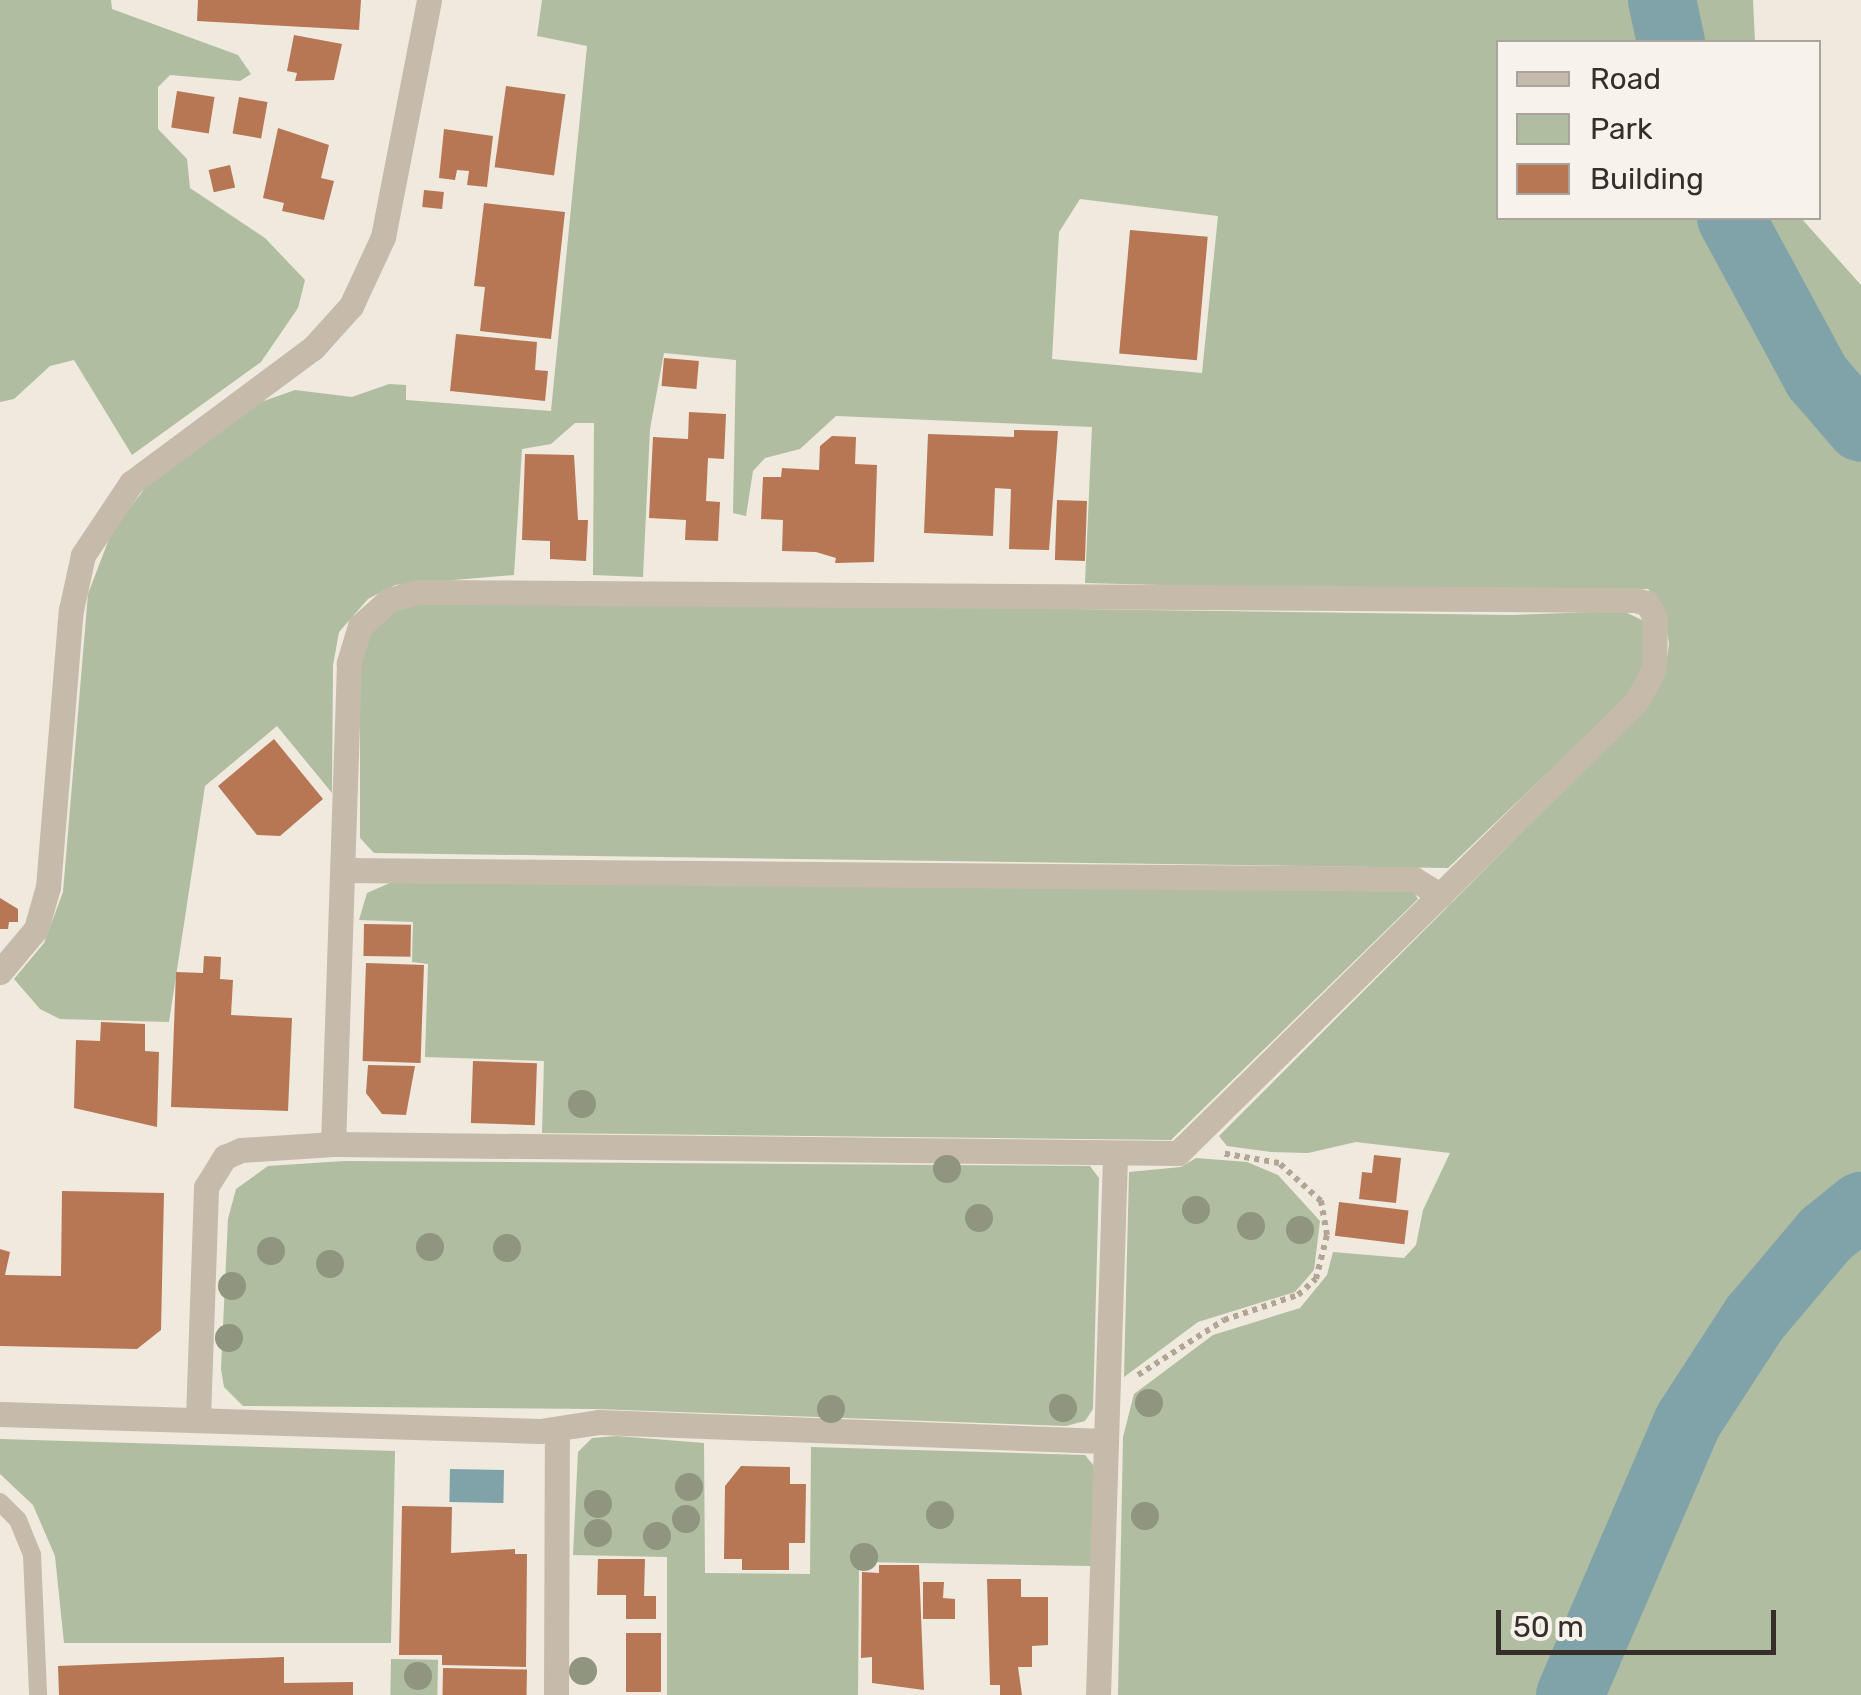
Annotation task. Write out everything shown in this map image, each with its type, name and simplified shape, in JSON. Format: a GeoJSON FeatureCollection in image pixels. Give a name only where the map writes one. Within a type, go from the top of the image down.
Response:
{"type":"FeatureCollection","features":[{"type":"Feature","properties":{"kind":"street"},"geometry":{"type":"LineString","coordinates":[[0,972],[36,929],[48,887],[71,610],[83,555],[131,484],[313,348],[351,306],[383,237],[428,0]]}},
{"type":"Feature","properties":{"kind":"street"},"geometry":{"type":"LineString","coordinates":[[198,1418],[206,1188],[225,1157],[242,1150],[333,1144],[1168,1156],[1190,1144],[1645,690],[1658,640],[1647,604],[418,592],[374,611],[353,644],[333,1144]]}},
{"type":"Feature","properties":{"kind":"street"},"geometry":{"type":"LineString","coordinates":[[343,870],[1414,879],[1440,895]]}},
{"type":"Feature","properties":{"kind":"street"},"geometry":{"type":"LineString","coordinates":[[1098,1695],[1114,1156]]}},
{"type":"Feature","properties":{"kind":"street"},"geometry":{"type":"LineString","coordinates":[[0,1414],[558,1430],[599,1422],[1105,1442]]}},
{"type":"Feature","properties":{"kind":"street"},"geometry":{"type":"LineString","coordinates":[[556,1695],[558,1430]]}},
{"type":"Feature","properties":{"kind":"lane"},"geometry":{"type":"LineString","coordinates":[[0,1502],[18,1520],[32,1556],[38,1695]]}},
{"type":"Feature","properties":{"kind":"path"},"geometry":{"type":"LineString","coordinates":[[1106,1402],[1224,1320],[1298,1295],[1321,1265],[1327,1214],[1296,1174],[1265,1159],[1198,1151],[1190,1144]]}},
{"type":"Feature","properties":{"kind":"green space"},"geometry":{"type":"Polygon","coordinates":[[[0,0],[111,0],[112,9],[238,55],[251,74],[240,81],[170,75],[158,87],[158,129],[187,159],[190,188],[265,238],[305,280],[298,308],[261,362],[132,455],[74,360],[50,366],[14,399],[0,402],[0,0]]]}},
{"type":"Feature","properties":{"kind":"green space"},"geometry":{"type":"Polygon","coordinates":[[[542,0],[1753,0],[1755,40],[1496,40],[1496,220],[1803,220],[1861,285],[1861,1695],[1118,1695],[1123,1437],[1134,1394],[1213,1335],[1300,1308],[1327,1275],[1333,1252],[1404,1258],[1416,1245],[1423,1210],[1450,1153],[1356,1142],[1308,1153],[1271,1152],[1227,1146],[1219,1136],[1647,707],[1664,677],[1669,644],[1664,608],[1648,589],[1462,593],[1085,583],[1092,427],[836,416],[800,449],[765,458],[753,471],[746,516],[733,513],[736,360],[664,353],[650,429],[643,577],[593,575],[594,423],[575,423],[551,444],[522,449],[514,575],[395,585],[368,599],[339,632],[333,665],[332,793],[277,726],[205,786],[169,1022],[60,1019],[40,1009],[14,979],[44,943],[63,892],[88,594],[112,531],[149,483],[261,402],[295,390],[352,397],[389,384],[406,385],[406,400],[551,411],[587,46],[537,36],[542,0]],[[1080,199],[1059,232],[1052,359],[1202,373],[1218,216],[1080,199]]]}},
{"type":"Feature","properties":{"kind":"green space"},"geometry":{"type":"Polygon","coordinates":[[[424,600],[1512,615],[1623,611],[1644,621],[1647,657],[1628,696],[1448,868],[374,853],[360,838],[360,664],[369,634],[390,610],[424,600]]]}},
{"type":"Feature","properties":{"kind":"green space"},"geometry":{"type":"Polygon","coordinates":[[[392,882],[1413,891],[1418,899],[1171,1140],[542,1133],[544,1061],[425,1057],[428,964],[412,962],[413,922],[359,920],[367,893],[392,882]]]}},
{"type":"Feature","properties":{"kind":"green space"},"geometry":{"type":"Polygon","coordinates":[[[1196,1158],[1247,1162],[1278,1175],[1320,1221],[1314,1270],[1295,1292],[1198,1322],[1124,1377],[1129,1172],[1181,1167],[1196,1158]]]}},
{"type":"Feature","properties":{"kind":"green space"},"geometry":{"type":"Polygon","coordinates":[[[344,1161],[1090,1166],[1099,1178],[1093,1409],[1085,1421],[1066,1426],[595,1409],[243,1406],[224,1387],[221,1369],[228,1219],[236,1189],[268,1166],[344,1161]]]}},
{"type":"Feature","properties":{"kind":"green space"},"geometry":{"type":"Polygon","coordinates":[[[617,1436],[704,1443],[705,1573],[810,1574],[811,1447],[1085,1455],[1094,1466],[1091,1566],[859,1562],[858,1695],[667,1695],[667,1557],[573,1555],[578,1452],[592,1438],[617,1436]]]}},
{"type":"Feature","properties":{"kind":"green space"},"geometry":{"type":"Polygon","coordinates":[[[0,1439],[395,1451],[391,1643],[64,1643],[55,1556],[33,1505],[0,1474],[0,1439]]]}},
{"type":"Feature","properties":{"kind":"green space"},"geometry":{"type":"Polygon","coordinates":[[[391,1659],[438,1660],[437,1695],[390,1695],[391,1659]]]}},
{"type":"Feature","properties":{"kind":"water"},"geometry":{"type":"Polygon","coordinates":[[[450,1469],[504,1470],[503,1503],[449,1502],[450,1469]]]}},
{"type":"Feature","properties":{"kind":"building"},"geometry":{"type":"Polygon","coordinates":[[[198,0],[361,0],[359,30],[197,21],[198,0]]]}},
{"type":"Feature","properties":{"kind":"building"},"geometry":{"type":"Polygon","coordinates":[[[294,35],[342,44],[334,80],[295,81],[297,73],[287,71],[294,35]]]}},
{"type":"Feature","properties":{"kind":"building"},"geometry":{"type":"Polygon","coordinates":[[[506,86],[565,94],[554,176],[495,167],[506,86]]]}},
{"type":"Feature","properties":{"kind":"building"},"geometry":{"type":"Polygon","coordinates":[[[177,91],[215,97],[209,133],[171,128],[177,91]]]}},
{"type":"Feature","properties":{"kind":"building"},"geometry":{"type":"Polygon","coordinates":[[[239,97],[268,102],[261,138],[233,133],[239,97]]]}},
{"type":"Feature","properties":{"kind":"building"},"geometry":{"type":"Polygon","coordinates":[[[278,128],[329,145],[321,178],[334,181],[324,220],[282,211],[284,203],[263,198],[278,128]]]}},
{"type":"Feature","properties":{"kind":"building"},"geometry":{"type":"Polygon","coordinates":[[[444,129],[493,136],[487,187],[467,185],[469,171],[457,170],[455,180],[439,178],[444,129]]]}},
{"type":"Feature","properties":{"kind":"building"},"geometry":{"type":"Polygon","coordinates":[[[230,165],[235,187],[214,192],[209,170],[230,165]]]}},
{"type":"Feature","properties":{"kind":"building"},"geometry":{"type":"Polygon","coordinates":[[[424,190],[444,192],[442,209],[422,207],[424,190]]]}},
{"type":"Feature","properties":{"kind":"building"},"geometry":{"type":"Polygon","coordinates":[[[484,203],[565,212],[551,339],[480,331],[485,287],[474,286],[484,203]]]}},
{"type":"Feature","properties":{"kind":"building"},"geometry":{"type":"Polygon","coordinates":[[[1130,230],[1208,237],[1197,360],[1119,354],[1130,230]]]}},
{"type":"Feature","properties":{"kind":"building"},"geometry":{"type":"Polygon","coordinates":[[[456,334],[537,342],[535,370],[548,371],[545,401],[450,391],[456,334]]]}},
{"type":"Feature","properties":{"kind":"building"},"geometry":{"type":"Polygon","coordinates":[[[664,358],[699,361],[696,389],[662,386],[664,358]]]}},
{"type":"Feature","properties":{"kind":"building"},"geometry":{"type":"Polygon","coordinates":[[[689,412],[726,414],[724,459],[708,458],[706,501],[720,502],[718,541],[685,540],[686,520],[649,518],[653,437],[688,439],[689,412]]]}},
{"type":"Feature","properties":{"kind":"building"},"geometry":{"type":"Polygon","coordinates":[[[1014,430],[1058,431],[1049,550],[1009,549],[1011,489],[995,488],[993,536],[924,533],[928,434],[1014,437],[1014,430]]]}},
{"type":"Feature","properties":{"kind":"building"},"geometry":{"type":"Polygon","coordinates":[[[832,436],[856,437],[855,464],[877,465],[874,562],[835,563],[836,558],[816,552],[782,551],[783,520],[761,519],[763,477],[781,477],[782,468],[819,470],[820,446],[832,436]]]}},
{"type":"Feature","properties":{"kind":"building"},"geometry":{"type":"Polygon","coordinates":[[[525,454],[574,455],[578,520],[588,520],[586,561],[550,559],[550,541],[522,540],[525,454]]]}},
{"type":"Feature","properties":{"kind":"building"},"geometry":{"type":"Polygon","coordinates":[[[1057,500],[1087,501],[1085,561],[1055,560],[1057,500]]]}},
{"type":"Feature","properties":{"kind":"building"},"geometry":{"type":"Polygon","coordinates":[[[274,739],[323,799],[280,836],[257,835],[218,786],[274,739]]]}},
{"type":"Feature","properties":{"kind":"building"},"geometry":{"type":"Polygon","coordinates":[[[0,898],[18,909],[18,922],[9,922],[8,929],[0,929],[0,898]]]}},
{"type":"Feature","properties":{"kind":"building"},"geometry":{"type":"Polygon","coordinates":[[[364,924],[411,925],[410,957],[363,956],[364,924]]]}},
{"type":"Feature","properties":{"kind":"building"},"geometry":{"type":"Polygon","coordinates":[[[204,956],[221,957],[220,979],[233,980],[231,1015],[292,1018],[288,1111],[171,1107],[176,972],[203,973],[204,956]]]}},
{"type":"Feature","properties":{"kind":"building"},"geometry":{"type":"Polygon","coordinates":[[[366,963],[424,965],[421,1063],[363,1061],[366,963]]]}},
{"type":"Feature","properties":{"kind":"building"},"geometry":{"type":"Polygon","coordinates":[[[101,1022],[145,1024],[145,1051],[159,1052],[157,1127],[74,1108],[76,1040],[100,1041],[101,1022]]]}},
{"type":"Feature","properties":{"kind":"building"},"geometry":{"type":"Polygon","coordinates":[[[473,1061],[537,1063],[535,1125],[471,1123],[473,1061]]]}},
{"type":"Feature","properties":{"kind":"building"},"geometry":{"type":"Polygon","coordinates":[[[368,1065],[415,1066],[406,1115],[382,1114],[366,1093],[368,1065]]]}},
{"type":"Feature","properties":{"kind":"building"},"geometry":{"type":"Polygon","coordinates":[[[1374,1155],[1401,1158],[1396,1203],[1359,1199],[1362,1172],[1372,1173],[1374,1155]]]}},
{"type":"Feature","properties":{"kind":"building"},"geometry":{"type":"Polygon","coordinates":[[[62,1191],[164,1193],[161,1330],[137,1349],[0,1346],[0,1249],[10,1252],[5,1275],[61,1276],[62,1191]]]}},
{"type":"Feature","properties":{"kind":"building"},"geometry":{"type":"Polygon","coordinates":[[[1339,1202],[1408,1211],[1404,1244],[1335,1236],[1339,1202]]]}},
{"type":"Feature","properties":{"kind":"building"},"geometry":{"type":"Polygon","coordinates":[[[741,1466],[790,1467],[790,1484],[806,1484],[805,1543],[789,1543],[789,1570],[742,1570],[742,1559],[724,1559],[725,1486],[741,1466]]]}},
{"type":"Feature","properties":{"kind":"building"},"geometry":{"type":"Polygon","coordinates":[[[402,1506],[452,1507],[451,1553],[515,1549],[515,1554],[527,1554],[526,1667],[442,1665],[442,1655],[399,1655],[402,1506]]]}},
{"type":"Feature","properties":{"kind":"building"},"geometry":{"type":"Polygon","coordinates":[[[598,1559],[645,1559],[644,1596],[656,1596],[656,1619],[626,1619],[626,1595],[597,1595],[598,1559]]]}},
{"type":"Feature","properties":{"kind":"building"},"geometry":{"type":"Polygon","coordinates":[[[879,1565],[919,1565],[924,1690],[872,1683],[872,1657],[861,1658],[862,1572],[879,1573],[879,1565]]]}},
{"type":"Feature","properties":{"kind":"building"},"geometry":{"type":"Polygon","coordinates":[[[987,1579],[1021,1579],[1021,1597],[1048,1597],[1048,1645],[1032,1646],[1032,1667],[1018,1667],[1022,1695],[1000,1695],[1000,1685],[990,1685],[987,1579]]]}},
{"type":"Feature","properties":{"kind":"building"},"geometry":{"type":"Polygon","coordinates":[[[923,1582],[944,1582],[943,1598],[955,1599],[955,1619],[923,1619],[923,1582]]]}},
{"type":"Feature","properties":{"kind":"building"},"geometry":{"type":"Polygon","coordinates":[[[626,1633],[661,1633],[661,1692],[626,1692],[626,1633]]]}},
{"type":"Feature","properties":{"kind":"building"},"geometry":{"type":"Polygon","coordinates":[[[284,1657],[284,1683],[353,1682],[353,1695],[59,1695],[58,1666],[284,1657]]]}},
{"type":"Feature","properties":{"kind":"building"},"geometry":{"type":"Polygon","coordinates":[[[443,1668],[527,1669],[527,1695],[443,1695],[443,1668]]]}},
{"type":"Feature","properties":{"kind":"waterway"},"geometry":{"type":"LineString","coordinates":[[1662,0],[1671,40]]}},
{"type":"Feature","properties":{"kind":"waterway"},"geometry":{"type":"LineString","coordinates":[[1732,220],[1817,377],[1861,428]]}},
{"type":"Feature","properties":{"kind":"waterway"},"geometry":{"type":"LineString","coordinates":[[1570,1695],[1688,1421],[1755,1318],[1826,1234],[1861,1206]]}}]}
